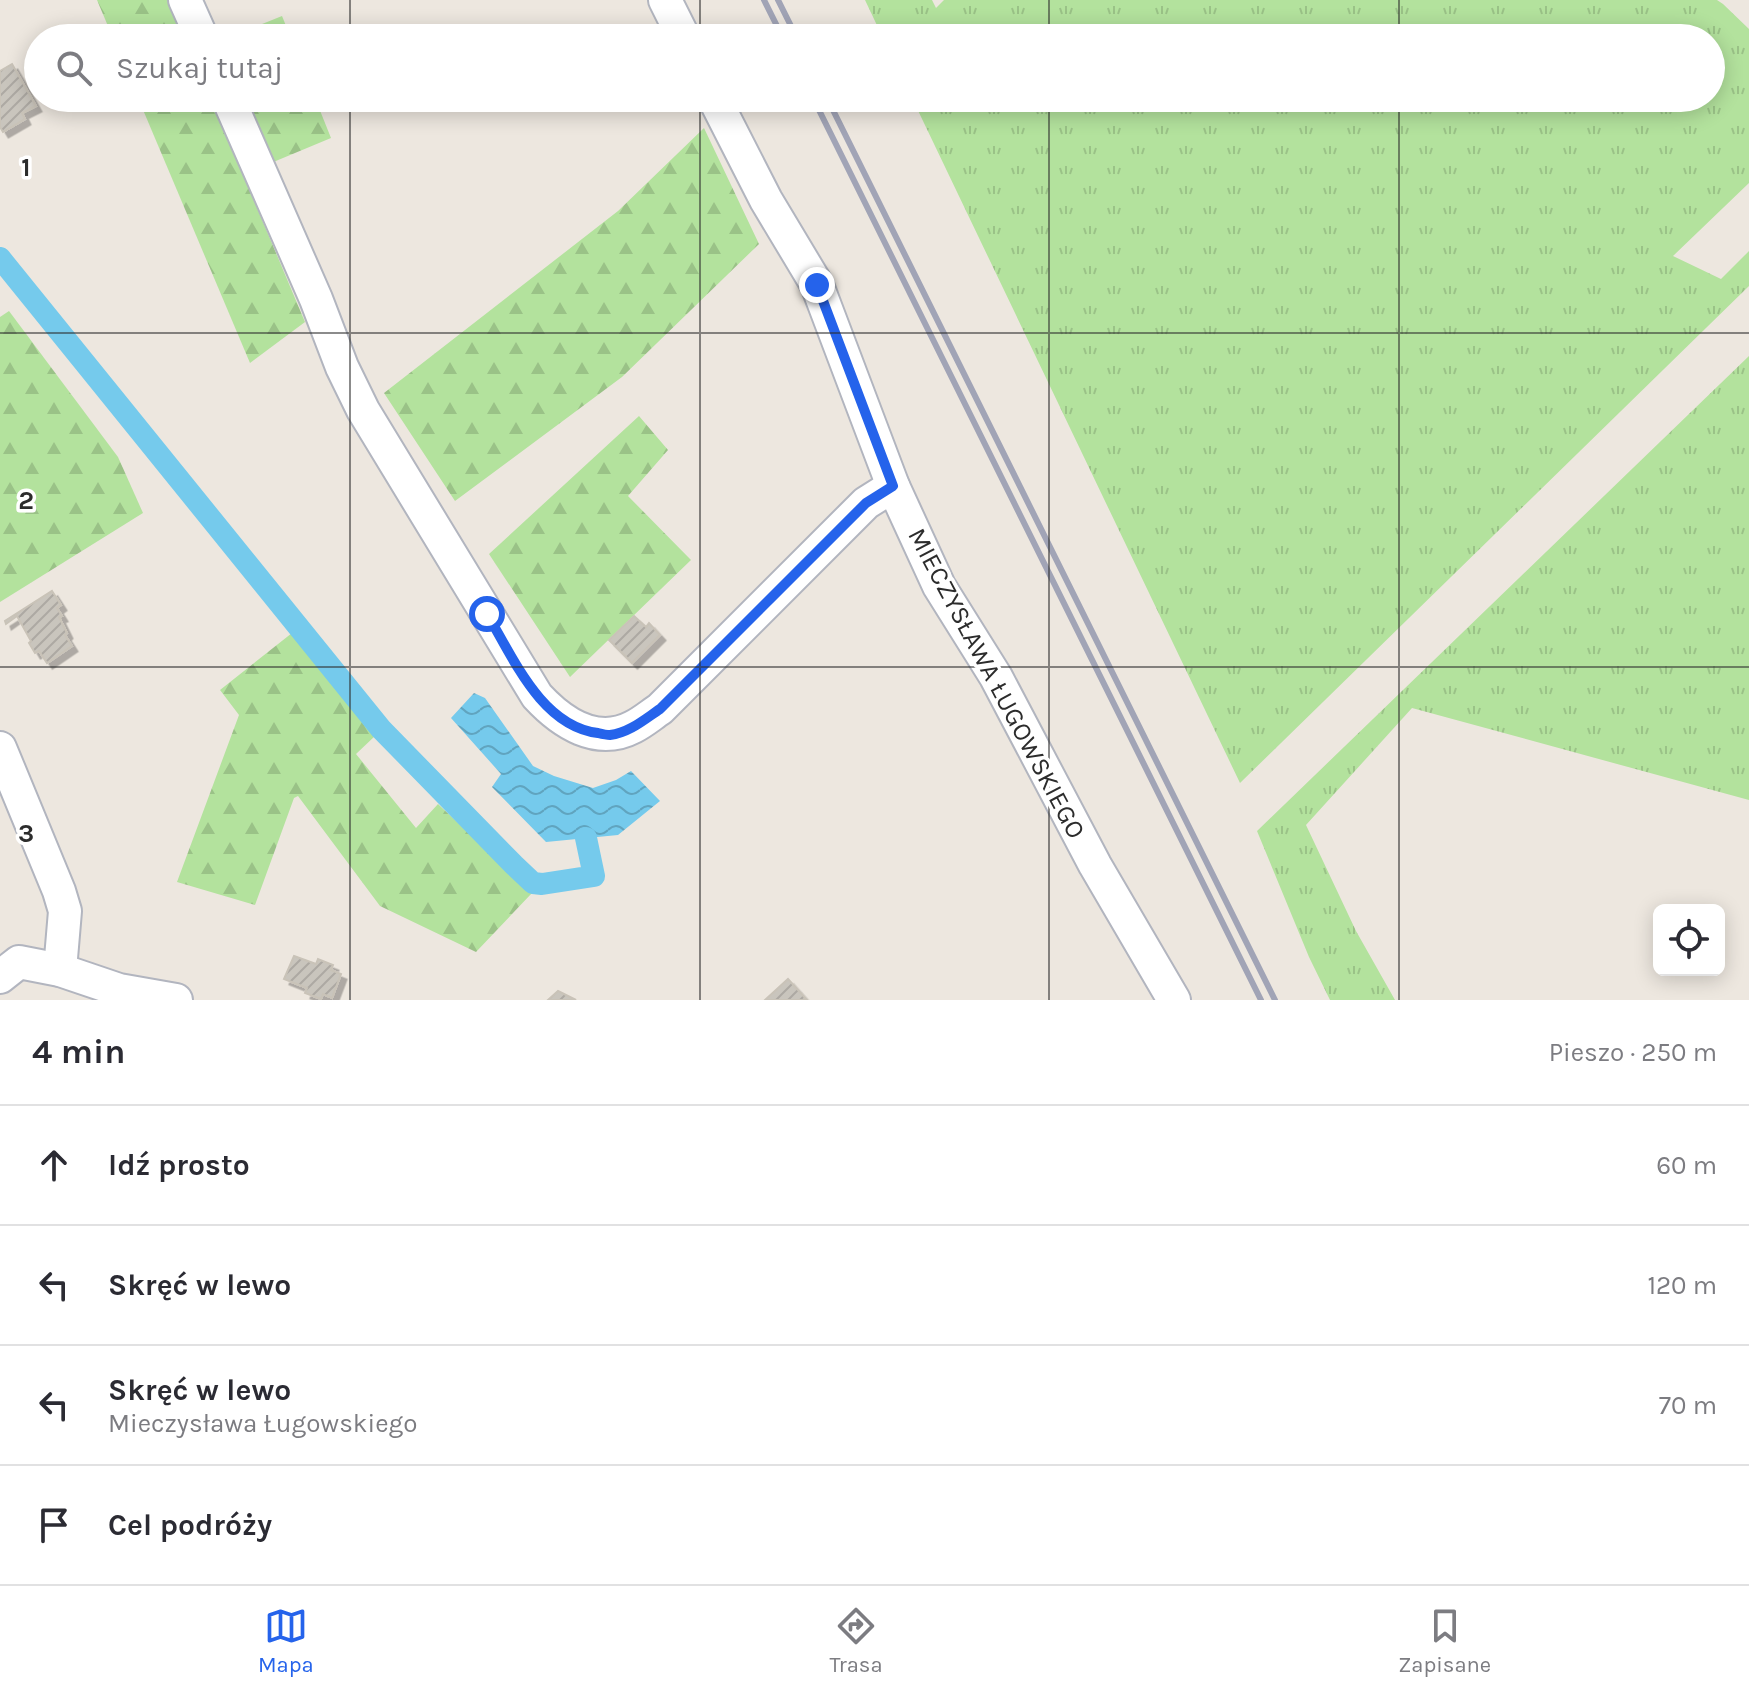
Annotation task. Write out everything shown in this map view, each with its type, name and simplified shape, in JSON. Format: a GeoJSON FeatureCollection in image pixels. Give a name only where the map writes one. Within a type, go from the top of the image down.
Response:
{"type":"FeatureCollection","features":[{"type":"Feature","properties":{"kind":"street"},"geometry":{"type":"LineString","coordinates":[[185,0],[196,24]]}},
{"type":"Feature","properties":{"kind":"street"},"geometry":{"type":"LineString","coordinates":[[665,0],[677,24]]}},
{"type":"Feature","properties":{"kind":"street"},"geometry":{"type":"LineString","coordinates":[[234,112],[363,410],[537,696],[552,712],[570,724],[590,732],[611,735],[632,727],[660,709],[866,503],[893,486]]}},
{"type":"Feature","properties":{"kind":"street","name":"MIECZYSŁAWA ŁUGOWSKIEGO"},"geometry":{"type":"LineString","coordinates":[[721,112],[766,200],[817,285],[893,486],[939,586],[996,677],[1095,865],[1174,1000]]}},
{"type":"Feature","properties":{"kind":"street"},"geometry":{"type":"LineString","coordinates":[[0,748],[65,911],[60,970]]}},
{"type":"Feature","properties":{"kind":"street"},"geometry":{"type":"LineString","coordinates":[[0,977],[19,962],[60,970],[119,990],[176,1000]]}},
{"type":"Feature","properties":{"kind":"green space"},"geometry":{"type":"Polygon","coordinates":[[[97,0],[169,0],[179,24],[107,24],[97,0]]]}},
{"type":"Feature","properties":{"kind":"green space"},"geometry":{"type":"Polygon","coordinates":[[[865,0],[932,0],[936,8],[944,0],[1717,0],[1749,29],[1749,183],[1673,256],[1721,279],[1749,251],[1749,286],[1240,783],[919,112],[1725,112],[1725,24],[876,24],[865,0]]]}},
{"type":"Feature","properties":{"kind":"green space"},"geometry":{"type":"Polygon","coordinates":[[[282,16],[285,24],[262,24],[282,16]]]}},
{"type":"Feature","properties":{"kind":"green space"},"geometry":{"type":"Polygon","coordinates":[[[144,112],[217,112],[305,322],[250,363],[144,112]]]}},
{"type":"Feature","properties":{"kind":"green space"},"geometry":{"type":"Polygon","coordinates":[[[249,112],[321,112],[331,138],[271,163],[249,112]]]}},
{"type":"Feature","properties":{"kind":"green space"},"geometry":{"type":"Polygon","coordinates":[[[704,128],[759,244],[622,377],[455,501],[384,393],[618,211],[704,128]]]}},
{"type":"Feature","properties":{"kind":"green space"},"geometry":{"type":"Polygon","coordinates":[[[9,311],[118,457],[143,513],[0,602],[0,317],[9,311]]]}},
{"type":"Feature","properties":{"kind":"green space"},"geometry":{"type":"Polygon","coordinates":[[[1749,356],[1749,800],[1412,708],[1306,825],[1356,931],[1395,1000],[1330,1000],[1257,831],[1749,356]]]}},
{"type":"Feature","properties":{"kind":"green space"},"geometry":{"type":"Polygon","coordinates":[[[639,416],[668,450],[628,496],[691,560],[570,677],[489,554],[639,416]]]}},
{"type":"Feature","properties":{"kind":"green space"},"geometry":{"type":"Polygon","coordinates":[[[292,633],[375,736],[356,754],[416,828],[438,804],[532,893],[476,952],[380,906],[298,796],[294,798],[255,905],[177,882],[239,715],[220,690],[292,633]]]}},
{"type":"Feature","properties":{"kind":"water"},"geometry":{"type":"Polygon","coordinates":[[[474,693],[485,698],[533,766],[593,788],[631,771],[660,801],[618,835],[546,842],[492,787],[501,774],[451,718],[474,693]]]}},
{"type":"Feature","properties":{"kind":"building"},"geometry":{"type":"Polygon","coordinates":[[[12,64],[24,85],[22,113],[25,119],[3,132],[0,127],[0,71],[12,64]]]}},
{"type":"Feature","properties":{"kind":"building"},"geometry":{"type":"Polygon","coordinates":[[[52,591],[61,605],[57,608],[62,616],[59,617],[72,646],[47,663],[39,651],[35,653],[17,616],[6,624],[5,621],[52,591]]]}},
{"type":"Feature","properties":{"kind":"building"},"geometry":{"type":"Polygon","coordinates":[[[634,616],[646,627],[649,623],[660,635],[632,663],[609,640],[634,616]]]}},
{"type":"Feature","properties":{"kind":"building"},"geometry":{"type":"Polygon","coordinates":[[[294,956],[316,964],[318,959],[333,965],[331,970],[341,974],[332,998],[323,994],[321,999],[305,993],[307,988],[284,979],[294,956]]]}},
{"type":"Feature","properties":{"kind":"building"},"geometry":{"type":"Polygon","coordinates":[[[788,979],[807,1000],[765,1000],[788,979]]]}},
{"type":"Feature","properties":{"kind":"building"},"geometry":{"type":"Polygon","coordinates":[[[558,991],[576,1000],[548,1000],[558,991]]]}},
{"type":"Feature","properties":{"kind":"waterway"},"geometry":{"type":"LineString","coordinates":[[0,258],[381,729],[514,865],[533,883],[594,876],[586,838]]}},
{"type":"Feature","properties":{"kind":"railway"},"geometry":{"type":"LineString","coordinates":[[764,0],[776,24]]}},
{"type":"Feature","properties":{"kind":"railway"},"geometry":{"type":"LineString","coordinates":[[778,0],[790,24]]}},
{"type":"Feature","properties":{"kind":"railway"},"geometry":{"type":"LineString","coordinates":[[820,112],[1261,1000]]}},
{"type":"Feature","properties":{"kind":"railway"},"geometry":{"type":"LineString","coordinates":[[834,112],[1275,1000]]}},
{"type":"Feature","properties":{"kind":"route"},"geometry":{"type":"LineString","coordinates":[[487,614],[537,696],[552,712],[590,732],[611,735],[632,727],[660,709],[866,503],[893,486],[817,285]]}}]}
